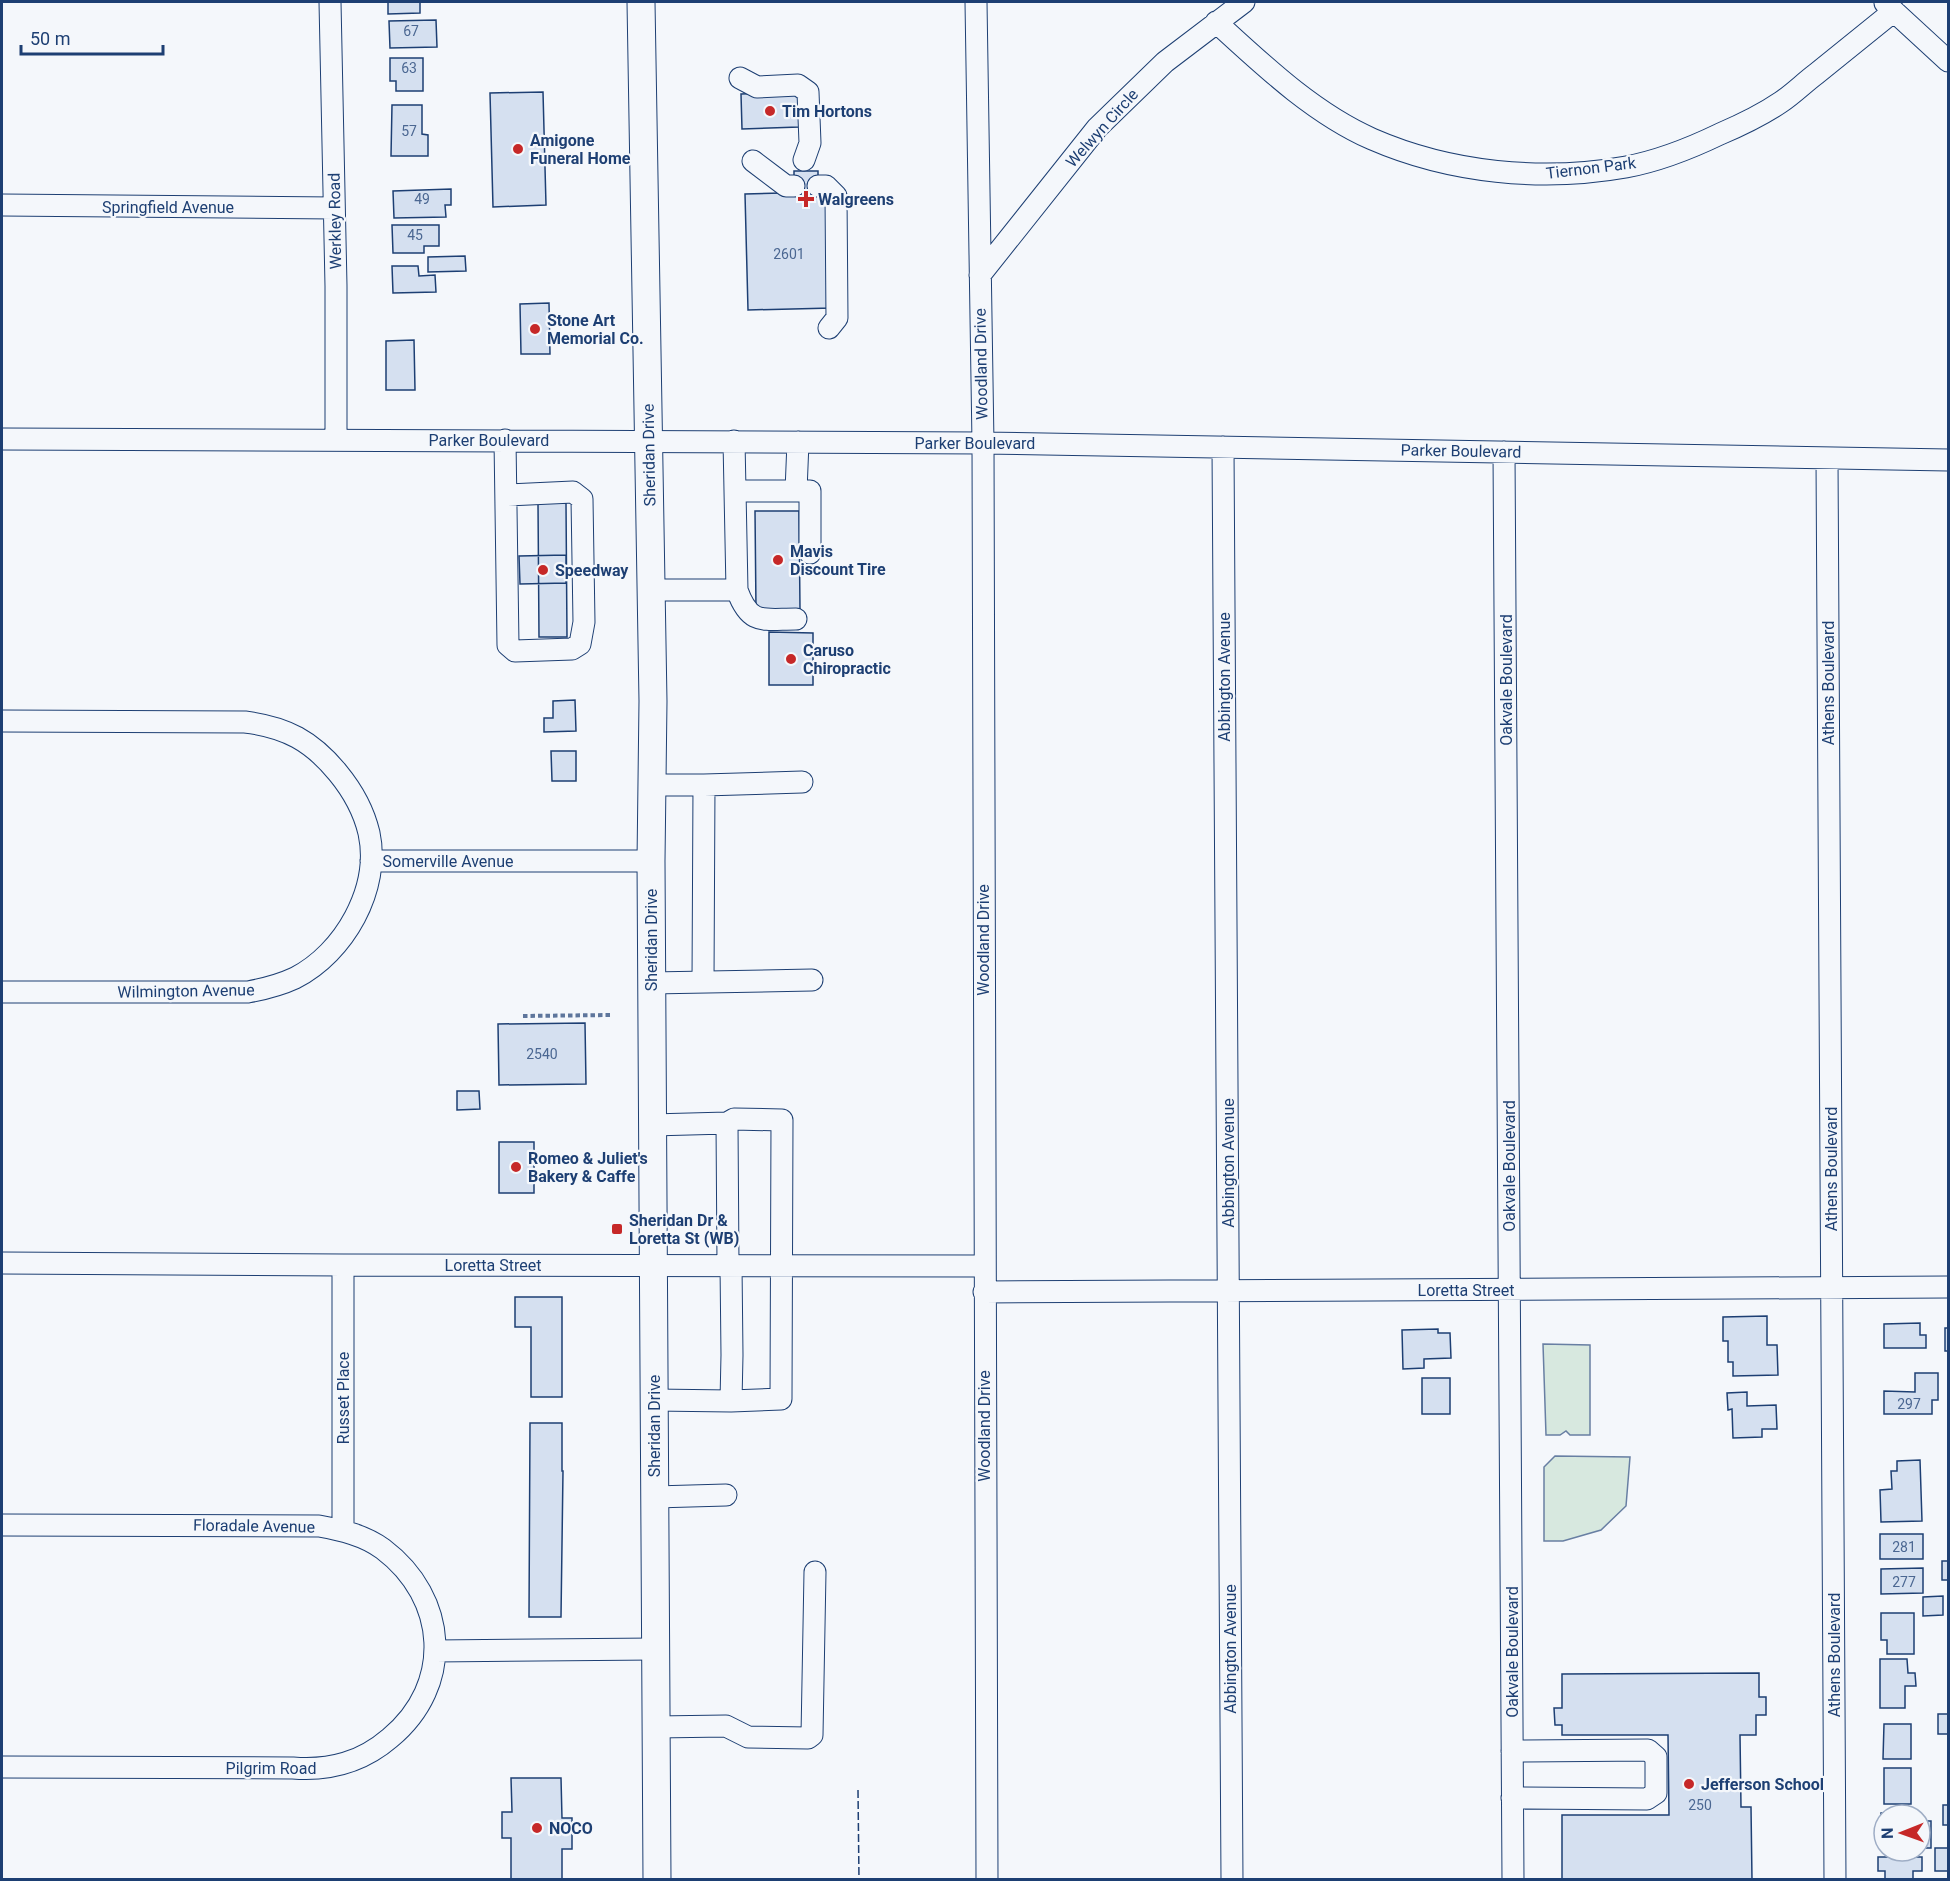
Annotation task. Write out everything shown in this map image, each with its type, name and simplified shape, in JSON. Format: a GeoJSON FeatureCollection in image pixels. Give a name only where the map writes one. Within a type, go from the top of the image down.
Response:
{"type":"FeatureCollection","features":[{"type":"Feature","properties":{"kind":"main road","name":"Sheridan Drive"},"geometry":{"type":"LineString","coordinates":[[641,2],[651,590],[651,983],[657,1880]]}},
{"type":"Feature","properties":{"kind":"street","name":"Werkley Road"},"geometry":{"type":"LineString","coordinates":[[330,2],[336,440]]}},
{"type":"Feature","properties":{"kind":"street","name":"Woodland Drive"},"geometry":{"type":"LineString","coordinates":[[976,2],[983,443],[987,1880]]}},
{"type":"Feature","properties":{"kind":"street","name":"Welwyn Circle"},"geometry":{"type":"LineString","coordinates":[[980,275],[1098,128],[1165,62],[1216,21],[1244,2]]}},
{"type":"Feature","properties":{"kind":"street","name":"Tiernon Park"},"geometry":{"type":"LineString","coordinates":[[1216,21],[1292,88],[1330,116],[1371,138],[1414,154],[1448,163],[1494,171],[1555,175],[1626,167],[1703,142],[1742,124],[1780,103],[1888,6]]}},
{"type":"Feature","properties":{"kind":"street"},"geometry":{"type":"LineString","coordinates":[[1888,6],[1948,61]]}},
{"type":"Feature","properties":{"kind":"street"},"geometry":{"type":"LineString","coordinates":[[740,78],[757,87],[798,85],[808,92],[810,143],[804,160]]}},
{"type":"Feature","properties":{"kind":"street"},"geometry":{"type":"LineString","coordinates":[[753,161],[786,186],[794,186]]}},
{"type":"Feature","properties":{"kind":"street"},"geometry":{"type":"LineString","coordinates":[[818,186],[826,186],[836,196],[837,318],[829,327]]}},
{"type":"Feature","properties":{"kind":"street","name":"Springfield Avenue"},"geometry":{"type":"LineString","coordinates":[[2,205],[334,208]]}},
{"type":"Feature","properties":{"kind":"street","name":"Parker Boulevard"},"geometry":{"type":"LineString","coordinates":[[2,439],[983,443],[1948,460]]}},
{"type":"Feature","properties":{"kind":"street"},"geometry":{"type":"LineString","coordinates":[[505,440],[508,645],[515,651],[572,649],[580,644],[584,622],[582,499],[573,492],[506,495]]}},
{"type":"Feature","properties":{"kind":"street"},"geometry":{"type":"LineString","coordinates":[[734,441],[737,590],[742,605],[748,612],[760,619],[796,618]]}},
{"type":"Feature","properties":{"kind":"street"},"geometry":{"type":"LineString","coordinates":[[796,491],[798,442]]}},
{"type":"Feature","properties":{"kind":"street","name":"Abbington Avenue"},"geometry":{"type":"LineString","coordinates":[[1223,447],[1232,1880]]}},
{"type":"Feature","properties":{"kind":"street","name":"Oakvale Boulevard"},"geometry":{"type":"LineString","coordinates":[[1504,452],[1513,1880]]}},
{"type":"Feature","properties":{"kind":"street","name":"Athens Boulevard"},"geometry":{"type":"LineString","coordinates":[[1827,458],[1835,1880]]}},
{"type":"Feature","properties":{"kind":"street"},"geometry":{"type":"LineString","coordinates":[[735,491],[810,491],[810,553]]}},
{"type":"Feature","properties":{"kind":"street"},"geometry":{"type":"LineString","coordinates":[[651,590],[737,590]]}},
{"type":"Feature","properties":{"kind":"street","name":"Somerville Avenue"},"geometry":{"type":"LineString","coordinates":[[2,721],[245,722],[269,725],[291,734],[310,746],[330,764],[347,785],[360,808],[369,834],[371,861],[651,861]]}},
{"type":"Feature","properties":{"kind":"street"},"geometry":{"type":"LineString","coordinates":[[652,785],[802,782]]}},
{"type":"Feature","properties":{"kind":"street"},"geometry":{"type":"LineString","coordinates":[[703,981],[704,784]]}},
{"type":"Feature","properties":{"kind":"street","name":"Wilmington Avenue"},"geometry":{"type":"LineString","coordinates":[[2,992],[248,992],[275,986],[315,965],[335,946],[351,923],[364,897],[371,861]]}},
{"type":"Feature","properties":{"kind":"street"},"geometry":{"type":"LineString","coordinates":[[651,983],[812,980]]}},
{"type":"Feature","properties":{"kind":"street"},"geometry":{"type":"LineString","coordinates":[[652,1125],[727,1123],[734,1119],[782,1120],[781,1399],[654,1400]]}},
{"type":"Feature","properties":{"kind":"street"},"geometry":{"type":"LineString","coordinates":[[727,1123],[732,1355],[730,1401]]}},
{"type":"Feature","properties":{"kind":"street","name":"Loretta Street"},"geometry":{"type":"LineString","coordinates":[[2,1263],[984,1266]]}},
{"type":"Feature","properties":{"kind":"street","name":"Russet Place"},"geometry":{"type":"LineString","coordinates":[[343,1265],[343,1530]]}},
{"type":"Feature","properties":{"kind":"street","name":"Loretta Street"},"geometry":{"type":"LineString","coordinates":[[984,1292],[1948,1287]]}},
{"type":"Feature","properties":{"kind":"street"},"geometry":{"type":"LineString","coordinates":[[655,1497],[726,1495]]}},
{"type":"Feature","properties":{"kind":"street","name":"Floradale Avenue"},"geometry":{"type":"LineString","coordinates":[[2,1525],[319,1526],[343,1530],[382,1549],[417,1585],[428,1608],[435,1651]]}},
{"type":"Feature","properties":{"kind":"street"},"geometry":{"type":"LineString","coordinates":[[656,1727],[726,1726],[748,1737],[808,1738],[812,1735],[815,1572]]}},
{"type":"Feature","properties":{"kind":"street"},"geometry":{"type":"LineString","coordinates":[[435,1651],[656,1649]]}},
{"type":"Feature","properties":{"kind":"street","name":"Pilgrim Road"},"geometry":{"type":"LineString","coordinates":[[2,1767],[332,1768],[375,1751],[398,1732],[418,1708],[429,1688],[435,1651]]}},
{"type":"Feature","properties":{"kind":"street"},"geometry":{"type":"LineString","coordinates":[[1512,1751],[1648,1750],[1656,1757],[1656,1793],[1647,1799],[1512,1798]]}},
{"type":"Feature","properties":{"kind":"path"},"geometry":{"type":"LineString","coordinates":[[523,1016],[610,1016]]}},
{"type":"Feature","properties":{"kind":"shaded area"},"geometry":{"type":"Polygon","coordinates":[[[1543,1344],[1590,1345],[1590,1435],[1570,1435],[1566,1431],[1560,1435],[1546,1435],[1543,1344]]]}},
{"type":"Feature","properties":{"kind":"shaded area"},"geometry":{"type":"Polygon","coordinates":[[[1555,1456],[1630,1457],[1626,1506],[1601,1530],[1563,1541],[1544,1541],[1544,1467],[1555,1456]]]}},
{"type":"Feature","properties":{"kind":"building"},"geometry":{"type":"Polygon","coordinates":[[[388,2],[420,2],[420,13],[388,14],[388,2]]]}},
{"type":"Feature","properties":{"kind":"building"},"geometry":{"type":"Polygon","coordinates":[[[436,20],[437,47],[390,48],[389,21],[436,20]]]}},
{"type":"Feature","properties":{"kind":"building"},"geometry":{"type":"Polygon","coordinates":[[[390,58],[423,58],[423,91],[396,91],[396,81],[390,81],[390,58]]]}},
{"type":"Feature","properties":{"kind":"building","name":"Amigone Funeral Home"},"geometry":{"type":"Polygon","coordinates":[[[543,92],[546,205],[493,207],[490,93],[543,92]]]}},
{"type":"Feature","properties":{"kind":"building","name":"Tim Hortons"},"geometry":{"type":"Polygon","coordinates":[[[798,92],[799,127],[742,129],[741,94],[798,92]]]}},
{"type":"Feature","properties":{"kind":"building"},"geometry":{"type":"Polygon","coordinates":[[[392,105],[422,105],[422,134],[428,135],[428,156],[391,156],[392,105]]]}},
{"type":"Feature","properties":{"kind":"building"},"geometry":{"type":"Polygon","coordinates":[[[794,171],[818,171],[818,193],[794,193],[794,171]]]}},
{"type":"Feature","properties":{"kind":"building"},"geometry":{"type":"Polygon","coordinates":[[[451,189],[451,205],[445,205],[446,217],[394,218],[393,191],[451,189]]]}},
{"type":"Feature","properties":{"kind":"building","name":"Walgreens"},"geometry":{"type":"Polygon","coordinates":[[[822,192],[829,200],[832,308],[748,310],[745,194],[822,192]]]}},
{"type":"Feature","properties":{"kind":"building"},"geometry":{"type":"Polygon","coordinates":[[[392,225],[439,225],[439,246],[424,246],[424,253],[393,253],[392,225]]]}},
{"type":"Feature","properties":{"kind":"building"},"geometry":{"type":"Polygon","coordinates":[[[465,256],[466,271],[428,272],[428,257],[465,256]]]}},
{"type":"Feature","properties":{"kind":"building"},"geometry":{"type":"Polygon","coordinates":[[[392,266],[418,266],[419,276],[435,275],[436,292],[393,293],[392,266]]]}},
{"type":"Feature","properties":{"kind":"building","name":"Stone Art Memorial Co."},"geometry":{"type":"Polygon","coordinates":[[[549,303],[550,354],[521,354],[520,304],[549,303]]]}},
{"type":"Feature","properties":{"kind":"building"},"geometry":{"type":"Polygon","coordinates":[[[414,340],[415,390],[386,390],[386,341],[414,340]]]}},
{"type":"Feature","properties":{"kind":"building","name":"Speedway"},"geometry":{"type":"Polygon","coordinates":[[[538,503],[566,503],[567,637],[539,637],[538,503]]]}},
{"type":"Feature","properties":{"kind":"building","name":"Mavis Discount Tire"},"geometry":{"type":"Polygon","coordinates":[[[755,511],[799,511],[800,609],[756,609],[755,511]]]}},
{"type":"Feature","properties":{"kind":"building","name":"Speedway"},"geometry":{"type":"Polygon","coordinates":[[[566,555],[566,583],[520,584],[519,556],[566,555]]]}},
{"type":"Feature","properties":{"kind":"building","name":"Caruso Chiropractic"},"geometry":{"type":"Polygon","coordinates":[[[769,632],[813,633],[813,685],[769,685],[769,632]]]}},
{"type":"Feature","properties":{"kind":"building"},"geometry":{"type":"Polygon","coordinates":[[[575,700],[576,731],[544,732],[544,718],[553,718],[553,701],[575,700]]]}},
{"type":"Feature","properties":{"kind":"building"},"geometry":{"type":"Polygon","coordinates":[[[551,751],[576,751],[576,781],[552,781],[551,751]]]}},
{"type":"Feature","properties":{"kind":"building"},"geometry":{"type":"Polygon","coordinates":[[[585,1023],[586,1084],[499,1085],[498,1024],[585,1023]]]}},
{"type":"Feature","properties":{"kind":"building"},"geometry":{"type":"Polygon","coordinates":[[[457,1091],[479,1091],[480,1109],[457,1110],[457,1091]]]}},
{"type":"Feature","properties":{"kind":"building","name":"Romeo & Juliet's Bakery & Caffe"},"geometry":{"type":"Polygon","coordinates":[[[499,1142],[534,1142],[534,1193],[499,1193],[499,1142]]]}},
{"type":"Feature","properties":{"kind":"building"},"geometry":{"type":"Polygon","coordinates":[[[515,1297],[562,1297],[562,1397],[531,1397],[531,1327],[515,1327],[515,1297]]]}},
{"type":"Feature","properties":{"kind":"building"},"geometry":{"type":"Polygon","coordinates":[[[1767,1316],[1767,1345],[1777,1345],[1778,1375],[1733,1376],[1733,1362],[1728,1362],[1728,1341],[1723,1341],[1723,1317],[1767,1316]]]}},
{"type":"Feature","properties":{"kind":"building"},"geometry":{"type":"Polygon","coordinates":[[[1920,1323],[1920,1335],[1926,1335],[1926,1348],[1884,1348],[1884,1324],[1920,1323]]]}},
{"type":"Feature","properties":{"kind":"building"},"geometry":{"type":"Polygon","coordinates":[[[1945,1328],[1948,1328],[1948,1351],[1945,1351],[1945,1328]]]}},
{"type":"Feature","properties":{"kind":"building"},"geometry":{"type":"Polygon","coordinates":[[[1438,1329],[1438,1333],[1450,1333],[1451,1358],[1424,1359],[1424,1368],[1403,1369],[1402,1330],[1438,1329]]]}},
{"type":"Feature","properties":{"kind":"building"},"geometry":{"type":"Polygon","coordinates":[[[1915,1373],[1938,1373],[1938,1400],[1932,1400],[1932,1414],[1884,1414],[1884,1391],[1915,1392],[1915,1373]]]}},
{"type":"Feature","properties":{"kind":"building"},"geometry":{"type":"Polygon","coordinates":[[[1422,1378],[1450,1378],[1450,1414],[1422,1414],[1422,1378]]]}},
{"type":"Feature","properties":{"kind":"building"},"geometry":{"type":"Polygon","coordinates":[[[1747,1392],[1747,1406],[1776,1405],[1777,1429],[1762,1429],[1762,1437],[1733,1438],[1732,1409],[1728,1410],[1727,1393],[1747,1392]]]}},
{"type":"Feature","properties":{"kind":"building"},"geometry":{"type":"Polygon","coordinates":[[[530,1423],[562,1423],[561,1617],[529,1617],[530,1423]]]}},
{"type":"Feature","properties":{"kind":"building"},"geometry":{"type":"Polygon","coordinates":[[[1920,1460],[1922,1521],[1881,1522],[1880,1490],[1892,1489],[1891,1471],[1897,1471],[1897,1461],[1920,1460]]]}},
{"type":"Feature","properties":{"kind":"building"},"geometry":{"type":"Polygon","coordinates":[[[1880,1534],[1923,1534],[1923,1559],[1880,1559],[1880,1534]]]}},
{"type":"Feature","properties":{"kind":"building"},"geometry":{"type":"Polygon","coordinates":[[[1942,1561],[1948,1561],[1948,1580],[1942,1580],[1942,1561]]]}},
{"type":"Feature","properties":{"kind":"building"},"geometry":{"type":"Polygon","coordinates":[[[1923,1568],[1923,1593],[1881,1594],[1881,1569],[1923,1568]]]}},
{"type":"Feature","properties":{"kind":"building"},"geometry":{"type":"Polygon","coordinates":[[[1943,1596],[1943,1615],[1923,1616],[1923,1597],[1943,1596]]]}},
{"type":"Feature","properties":{"kind":"building"},"geometry":{"type":"Polygon","coordinates":[[[1881,1613],[1914,1613],[1914,1654],[1887,1654],[1887,1640],[1881,1640],[1881,1613]]]}},
{"type":"Feature","properties":{"kind":"building"},"geometry":{"type":"Polygon","coordinates":[[[1880,1659],[1907,1659],[1908,1673],[1915,1673],[1916,1686],[1905,1686],[1905,1708],[1880,1708],[1880,1659]]]}},
{"type":"Feature","properties":{"kind":"building"},"geometry":{"type":"Polygon","coordinates":[[[1759,1673],[1759,1697],[1766,1697],[1766,1715],[1756,1715],[1756,1735],[1740,1735],[1741,1807],[1751,1807],[1752,1880],[1562,1880],[1562,1815],[1669,1815],[1668,1735],[1562,1735],[1562,1725],[1555,1725],[1554,1708],[1562,1708],[1562,1674],[1759,1673]]]}},
{"type":"Feature","properties":{"kind":"building"},"geometry":{"type":"Polygon","coordinates":[[[1938,1714],[1948,1714],[1948,1734],[1938,1734],[1938,1714]]]}},
{"type":"Feature","properties":{"kind":"building"},"geometry":{"type":"Polygon","coordinates":[[[1884,1724],[1911,1724],[1911,1759],[1883,1759],[1884,1724]]]}},
{"type":"Feature","properties":{"kind":"building"},"geometry":{"type":"Polygon","coordinates":[[[1884,1768],[1911,1768],[1911,1803],[1884,1803],[1884,1768]]]}},
{"type":"Feature","properties":{"kind":"building","name":"NOCO"},"geometry":{"type":"Polygon","coordinates":[[[511,1778],[561,1778],[562,1818],[572,1818],[572,1849],[562,1849],[562,1880],[511,1880],[511,1838],[502,1838],[502,1812],[512,1812],[511,1778]]]}},
{"type":"Feature","properties":{"kind":"building"},"geometry":{"type":"Polygon","coordinates":[[[1943,1805],[1948,1805],[1948,1825],[1943,1825],[1943,1805]]]}},
{"type":"Feature","properties":{"kind":"building"},"geometry":{"type":"Polygon","coordinates":[[[1935,1848],[1948,1848],[1948,1871],[1935,1871],[1935,1848]]]}},
{"type":"Feature","properties":{"kind":"building"},"geometry":{"type":"Polygon","coordinates":[[[1878,1863],[1922,1863],[1922,1871],[1913,1871],[1913,1880],[1885,1880],[1885,1871],[1878,1871],[1878,1863]]]}},
{"type":"Feature","properties":{"kind":"fence"},"geometry":{"type":"LineString","coordinates":[[858,1790],[859,1880]]}},
{"type":"Feature","properties":{"kind":"place","name":"Tim Hortons"},"geometry":{"type":"Point","coordinates":[770,111]}},
{"type":"Feature","properties":{"kind":"place","name":"Amigone Funeral Home"},"geometry":{"type":"Point","coordinates":[518,149]}},
{"type":"Feature","properties":{"kind":"place","name":"Walgreens"},"geometry":{"type":"Point","coordinates":[806,199]}},
{"type":"Feature","properties":{"kind":"place","name":"Stone Art Memorial Co."},"geometry":{"type":"Point","coordinates":[535,329]}},
{"type":"Feature","properties":{"kind":"place","name":"Mavis Discount Tire"},"geometry":{"type":"Point","coordinates":[778,560]}},
{"type":"Feature","properties":{"kind":"place","name":"Speedway"},"geometry":{"type":"Point","coordinates":[543,570]}},
{"type":"Feature","properties":{"kind":"place","name":"Caruso Chiropractic"},"geometry":{"type":"Point","coordinates":[791,659]}},
{"type":"Feature","properties":{"kind":"place","name":"Romeo & Juliet's Bakery & Caffe"},"geometry":{"type":"Point","coordinates":[516,1167]}},
{"type":"Feature","properties":{"kind":"place","name":"Sheridan Dr & Loretta St (WB)"},"geometry":{"type":"Point","coordinates":[617,1229]}},
{"type":"Feature","properties":{"kind":"place","name":"Jefferson School"},"geometry":{"type":"Point","coordinates":[1689,1784]}},
{"type":"Feature","properties":{"kind":"place","name":"NOCO"},"geometry":{"type":"Point","coordinates":[537,1828]}}]}
